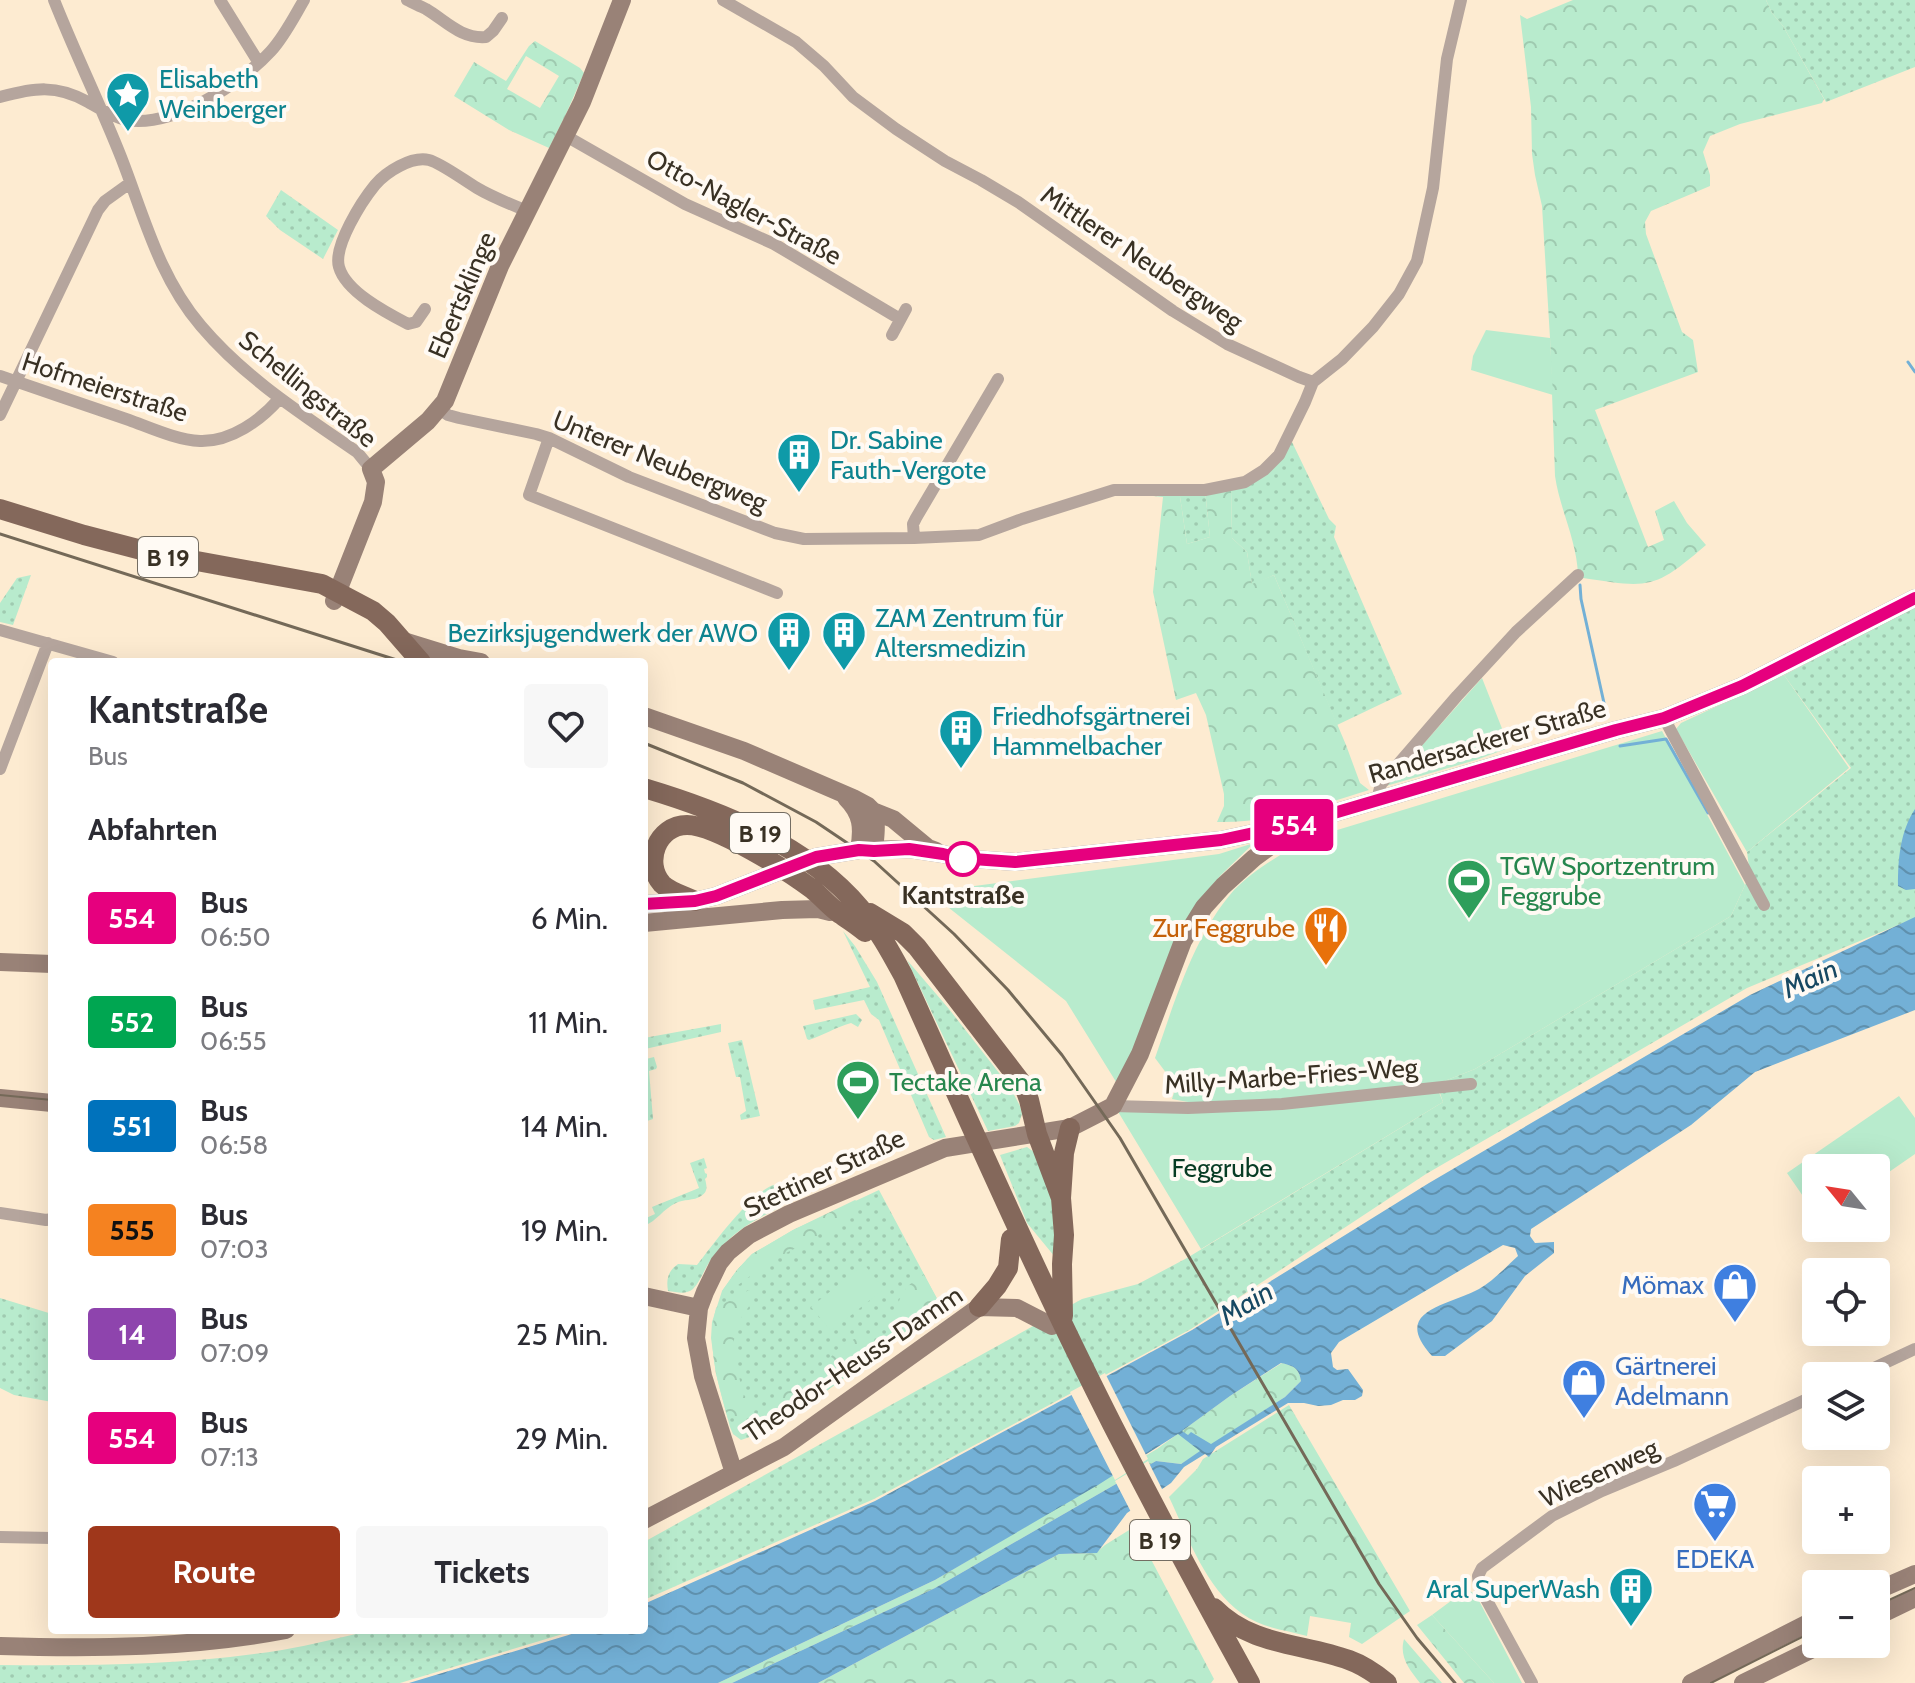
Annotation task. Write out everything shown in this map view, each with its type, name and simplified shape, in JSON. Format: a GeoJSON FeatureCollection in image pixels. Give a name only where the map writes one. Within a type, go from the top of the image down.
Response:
{"type":"FeatureCollection","features":[{"type":"Feature","properties":{"kind":"main road","name":"Ebertsklinge"},"geometry":{"type":"LineString","coordinates":[[371,469],[428,421],[449,393],[500,266],[582,102],[622,0]]}},
{"type":"Feature","properties":{"kind":"main road"},"geometry":{"type":"LineString","coordinates":[[336,596],[373,502],[376,482],[371,469]]}},
{"type":"Feature","properties":{"kind":"main road","name":"B 19"},"geometry":{"type":"LineString","coordinates":[[0,509],[153,553],[322,584],[336,596]]}},
{"type":"Feature","properties":{"kind":"main road","name":"B 19"},"geometry":{"type":"LineString","coordinates":[[0,520],[150,564],[336,596],[373,611],[409,656]]}},
{"type":"Feature","properties":{"kind":"main road","name":"Randersackerer Straße"},"geometry":{"type":"LineString","coordinates":[[648,904],[695,901],[716,896],[816,857],[867,850],[909,849],[1015,862],[1221,840],[1300,823],[1664,718],[1742,686],[1915,598]]}},
{"type":"Feature","properties":{"kind":"main road"},"geometry":{"type":"LineString","coordinates":[[409,656],[459,658]]}},
{"type":"Feature","properties":{"kind":"main road"},"geometry":{"type":"LineString","coordinates":[[648,717],[744,751],[863,803],[909,830],[928,848],[949,856]]}},
{"type":"Feature","properties":{"kind":"main road","name":"B 19"},"geometry":{"type":"LineString","coordinates":[[648,790],[745,826],[785,846],[832,880],[844,911],[886,943],[1011,1239],[1250,1683]]}},
{"type":"Feature","properties":{"kind":"main road"},"geometry":{"type":"LineString","coordinates":[[838,792],[856,808],[867,850]]}},
{"type":"Feature","properties":{"kind":"main road","name":"B 19"},"geometry":{"type":"LineString","coordinates":[[648,799],[736,833],[773,852],[816,880],[865,932],[928,1042],[1019,1231],[1057,1325],[1165,1549],[1236,1683]]}},
{"type":"Feature","properties":{"kind":"main road"},"geometry":{"type":"LineString","coordinates":[[867,850],[876,833],[873,811]]}},
{"type":"Feature","properties":{"kind":"main road"},"geometry":{"type":"LineString","coordinates":[[1116,1102],[1140,1054],[1183,941],[1204,907],[1254,858],[1300,823]]}},
{"type":"Feature","properties":{"kind":"main road"},"geometry":{"type":"LineString","coordinates":[[695,901],[668,889],[656,874],[653,853],[666,832],[675,827],[688,825],[703,829],[750,850],[844,911],[865,932]]}},
{"type":"Feature","properties":{"kind":"main road"},"geometry":{"type":"LineString","coordinates":[[648,923],[818,909],[844,911],[903,933],[1024,1086],[1037,1134],[1061,1198]]}},
{"type":"Feature","properties":{"kind":"main road"},"geometry":{"type":"LineString","coordinates":[[0,962],[48,964]]}},
{"type":"Feature","properties":{"kind":"main road"},"geometry":{"type":"LineString","coordinates":[[0,1098],[48,1103]]}},
{"type":"Feature","properties":{"kind":"main road","name":"Stettiner Straße"},"geometry":{"type":"LineString","coordinates":[[734,1473],[703,1376],[696,1338],[699,1308],[711,1277],[728,1252],[749,1235],[789,1214],[945,1148],[1070,1128],[1116,1102]]}},
{"type":"Feature","properties":{"kind":"main road"},"geometry":{"type":"LineString","coordinates":[[1057,1325],[1064,1235],[1061,1198],[1064,1153],[1070,1128]]}},
{"type":"Feature","properties":{"kind":"main road"},"geometry":{"type":"LineString","coordinates":[[979,1307],[1008,1268],[1011,1239]]}},
{"type":"Feature","properties":{"kind":"main road"},"geometry":{"type":"LineString","coordinates":[[648,1297],[699,1308]]}},
{"type":"Feature","properties":{"kind":"main road","name":"Theodor-Heuss-Damm"},"geometry":{"type":"LineString","coordinates":[[648,1518],[784,1447],[979,1307],[1017,1308],[1057,1325]]}},
{"type":"Feature","properties":{"kind":"main road"},"geometry":{"type":"LineString","coordinates":[[1890,1585],[1915,1574]]}},
{"type":"Feature","properties":{"kind":"main road"},"geometry":{"type":"LineString","coordinates":[[1201,1593],[1223,1617],[1250,1634],[1347,1659],[1380,1678]]}},
{"type":"Feature","properties":{"kind":"main road"},"geometry":{"type":"LineString","coordinates":[[1890,1610],[1915,1598]]}},
{"type":"Feature","properties":{"kind":"main road"},"geometry":{"type":"LineString","coordinates":[[1691,1683],[1802,1626]]}},
{"type":"Feature","properties":{"kind":"main road"},"geometry":{"type":"LineString","coordinates":[[0,1646],[58,1648],[182,1644],[256,1634]]}},
{"type":"Feature","properties":{"kind":"main road"},"geometry":{"type":"LineString","coordinates":[[1743,1683],[1802,1654]]}},
{"type":"Feature","properties":{"kind":"street","name":"Schellingstraße"},"geometry":{"type":"LineString","coordinates":[[54,0],[102,112],[155,252],[186,308],[240,368],[357,452],[371,469]]}},
{"type":"Feature","properties":{"kind":"street"},"geometry":{"type":"LineString","coordinates":[[220,0],[259,63]]}},
{"type":"Feature","properties":{"kind":"street"},"geometry":{"type":"LineString","coordinates":[[0,97],[34,88],[58,90],[126,120],[147,120],[180,113],[238,82],[259,63],[274,49],[304,0]]}},
{"type":"Feature","properties":{"kind":"street"},"geometry":{"type":"LineString","coordinates":[[407,0],[470,36],[486,37],[502,18]]}},
{"type":"Feature","properties":{"kind":"street","name":"Mittlerer Neubergweg"},"geometry":{"type":"LineString","coordinates":[[723,0],[796,42],[853,97],[896,129],[1018,202],[1173,311],[1227,344],[1313,382]]}},
{"type":"Feature","properties":{"kind":"street"},"geometry":{"type":"LineString","coordinates":[[1313,382],[1342,359],[1373,327],[1399,294],[1417,261],[1433,188],[1447,59],[1461,0]]}},
{"type":"Feature","properties":{"kind":"street","name":"Otto-Nagler-Straße"},"geometry":{"type":"LineString","coordinates":[[566,136],[685,204],[774,244],[903,314],[892,335]]}},
{"type":"Feature","properties":{"kind":"street"},"geometry":{"type":"LineString","coordinates":[[425,309],[416,322],[408,324],[349,287],[338,266],[346,229],[376,183],[392,170],[414,160],[430,160],[480,190],[527,211]]}},
{"type":"Feature","properties":{"kind":"street"},"geometry":{"type":"LineString","coordinates":[[0,415],[98,210],[130,183]]}},
{"type":"Feature","properties":{"kind":"street","name":"Hofmeierstraße"},"geometry":{"type":"LineString","coordinates":[[0,376],[166,433],[201,441],[239,431],[257,420],[280,398]]}},
{"type":"Feature","properties":{"kind":"street"},"geometry":{"type":"LineString","coordinates":[[914,538],[916,518],[998,379]]}},
{"type":"Feature","properties":{"kind":"street","name":"Unterer Neubergweg"},"geometry":{"type":"LineString","coordinates":[[439,409],[459,418],[549,438],[629,477],[775,533],[804,539],[914,538],[979,535],[1114,490],[1205,490],[1245,482],[1264,470],[1279,455],[1313,382]]}},
{"type":"Feature","properties":{"kind":"street"},"geometry":{"type":"LineString","coordinates":[[549,438],[529,495],[777,593]]}},
{"type":"Feature","properties":{"kind":"street"},"geometry":{"type":"LineString","coordinates":[[1377,800],[1381,784],[1457,696],[1516,632],[1578,575]]}},
{"type":"Feature","properties":{"kind":"street"},"geometry":{"type":"LineString","coordinates":[[0,630],[99,658]]}},
{"type":"Feature","properties":{"kind":"street"},"geometry":{"type":"LineString","coordinates":[[0,769],[48,643]]}},
{"type":"Feature","properties":{"kind":"street"},"geometry":{"type":"LineString","coordinates":[[1664,718],[1764,905]]}},
{"type":"Feature","properties":{"kind":"street","name":"Milly-Marbe-Fries-Weg"},"geometry":{"type":"LineString","coordinates":[[1116,1102],[1188,1108],[1282,1104],[1471,1084]]}},
{"type":"Feature","properties":{"kind":"street"},"geometry":{"type":"LineString","coordinates":[[0,1213],[48,1220]]}},
{"type":"Feature","properties":{"kind":"street"},"geometry":{"type":"LineString","coordinates":[[1887,1362],[1915,1349]]}},
{"type":"Feature","properties":{"kind":"street","name":"Wiesenweg"},"geometry":{"type":"LineString","coordinates":[[1532,1683],[1479,1586],[1478,1576],[1482,1568],[1552,1516],[1802,1402]]}},
{"type":"Feature","properties":{"kind":"street"},"geometry":{"type":"LineString","coordinates":[[0,1537],[48,1538]]}},
{"type":"Feature","properties":{"kind":"street"},"geometry":{"type":"LineString","coordinates":[[1734,1659],[1743,1683]]}},
{"type":"Feature","properties":{"kind":"green space"},"geometry":{"type":"Polygon","coordinates":[[[1573,0],[1766,0],[1824,99],[1822,103],[1740,124],[1710,136],[1703,152],[1710,186],[1651,211],[1645,222],[1646,234],[1682,332],[1693,340],[1698,372],[1595,410],[1648,547],[1664,540],[1655,511],[1674,501],[1687,523],[1706,545],[1662,578],[1637,584],[1578,575],[1575,550],[1555,476],[1542,206],[1532,154],[1531,107],[1520,15],[1527,19],[1573,0]]]}},
{"type":"Feature","properties":{"kind":"green space"},"geometry":{"type":"Polygon","coordinates":[[[1766,0],[1915,0],[1915,67],[1826,102],[1766,0]]]}},
{"type":"Feature","properties":{"kind":"green space"},"geometry":{"type":"Polygon","coordinates":[[[535,41],[584,73],[549,148],[509,130],[454,96],[474,62],[506,81],[535,41]],[[526,56],[507,89],[540,108],[559,76],[526,56]]]}},
{"type":"Feature","properties":{"kind":"green space"},"geometry":{"type":"Polygon","coordinates":[[[281,190],[338,230],[323,259],[280,230],[266,216],[281,190]]]}},
{"type":"Feature","properties":{"kind":"green space"},"geometry":{"type":"Polygon","coordinates":[[[1486,330],[1550,338],[1553,395],[1471,370],[1473,356],[1486,330]]]}},
{"type":"Feature","properties":{"kind":"green space"},"geometry":{"type":"Polygon","coordinates":[[[1292,442],[1329,519],[1336,526],[1334,537],[1402,694],[1337,725],[1274,575],[1252,585],[1247,552],[1232,538],[1231,486],[1245,482],[1292,442]]]}},
{"type":"Feature","properties":{"kind":"green space"},"geometry":{"type":"Polygon","coordinates":[[[1231,486],[1232,538],[1247,552],[1252,584],[1274,575],[1360,783],[1369,790],[1276,817],[1217,822],[1224,806],[1224,794],[1206,715],[1196,693],[1176,700],[1153,592],[1163,497],[1153,496],[1179,490],[1187,544],[1210,537],[1205,490],[1231,486]]]}},
{"type":"Feature","properties":{"kind":"green space"},"geometry":{"type":"Polygon","coordinates":[[[1179,490],[1205,490],[1210,537],[1187,544],[1179,490]]]}},
{"type":"Feature","properties":{"kind":"green space"},"geometry":{"type":"Polygon","coordinates":[[[31,575],[13,625],[0,622],[0,603],[17,578],[31,575]]]}},
{"type":"Feature","properties":{"kind":"green space"},"geometry":{"type":"Polygon","coordinates":[[[1915,607],[1915,918],[1747,988],[1426,1174],[1191,1329],[874,1499],[648,1598],[648,1540],[1082,1299],[1138,1284],[1187,1258],[1443,1102],[1437,1084],[1475,1069],[1731,916],[1750,874],[1747,852],[1851,768],[1784,675],[1915,607]]]}},
{"type":"Feature","properties":{"kind":"green space"},"geometry":{"type":"Polygon","coordinates":[[[1784,675],[1849,768],[1747,852],[1676,729],[1681,723],[1784,675]]]}},
{"type":"Feature","properties":{"kind":"green space"},"geometry":{"type":"Polygon","coordinates":[[[1482,678],[1503,731],[1506,749],[1386,786],[1482,678]]]}},
{"type":"Feature","properties":{"kind":"green space","name":"TGW Sportzentrum Feggrube"},"geometry":{"type":"Polygon","coordinates":[[[1662,731],[1745,885],[1731,916],[1475,1069],[1437,1084],[1277,1103],[1204,1105],[1172,1099],[1176,1086],[1155,1058],[1170,1014],[1207,928],[1234,890],[1251,875],[1311,838],[1662,731]]]}},
{"type":"Feature","properties":{"kind":"green space"},"geometry":{"type":"Polygon","coordinates":[[[1254,843],[1197,903],[1118,1085],[1066,1001],[929,892],[1219,854],[1254,843]]]}},
{"type":"Feature","properties":{"kind":"green space"},"geometry":{"type":"Polygon","coordinates":[[[843,931],[877,982],[946,1137],[934,1140],[929,1137],[879,1020],[871,1014],[864,1000],[815,1010],[813,1000],[870,987],[843,931]]]}},
{"type":"Feature","properties":{"kind":"green space"},"geometry":{"type":"Polygon","coordinates":[[[907,960],[1010,1087],[1022,1114],[1015,1126],[988,1131],[907,960]]]}},
{"type":"Feature","properties":{"kind":"green space"},"geometry":{"type":"Polygon","coordinates":[[[856,1014],[862,1020],[858,1027],[851,1023],[807,1039],[803,1026],[856,1014]]]}},
{"type":"Feature","properties":{"kind":"green space"},"geometry":{"type":"Polygon","coordinates":[[[721,1024],[721,1032],[648,1048],[648,1037],[721,1024]]]}},
{"type":"Feature","properties":{"kind":"green space"},"geometry":{"type":"Polygon","coordinates":[[[742,1040],[760,1116],[741,1120],[740,1115],[746,1111],[740,1077],[736,1077],[728,1043],[742,1040]]]}},
{"type":"Feature","properties":{"kind":"green space"},"geometry":{"type":"Polygon","coordinates":[[[654,1057],[657,1067],[649,1071],[653,1119],[648,1121],[648,1058],[654,1057]]]}},
{"type":"Feature","properties":{"kind":"green space","name":"Feggrube"},"geometry":{"type":"Polygon","coordinates":[[[1438,1090],[1443,1102],[1201,1249],[1117,1110],[1438,1090]]]}},
{"type":"Feature","properties":{"kind":"green space"},"geometry":{"type":"Polygon","coordinates":[[[1899,1096],[1915,1118],[1915,1154],[1890,1171],[1890,1154],[1815,1154],[1899,1096]]]}},
{"type":"Feature","properties":{"kind":"green space"},"geometry":{"type":"Polygon","coordinates":[[[1027,1147],[1041,1157],[1053,1206],[1055,1257],[1027,1223],[1000,1155],[1027,1147]]]}},
{"type":"Feature","properties":{"kind":"green space"},"geometry":{"type":"Polygon","coordinates":[[[704,1158],[707,1168],[704,1169],[707,1174],[705,1193],[671,1206],[648,1224],[648,1217],[655,1214],[652,1207],[699,1188],[690,1163],[704,1158]]]}},
{"type":"Feature","properties":{"kind":"green space"},"geometry":{"type":"Polygon","coordinates":[[[1802,1163],[1802,1195],[1787,1173],[1802,1163]]]}},
{"type":"Feature","properties":{"kind":"green space"},"geometry":{"type":"Polygon","coordinates":[[[773,1185],[781,1193],[781,1207],[750,1223],[726,1243],[710,1261],[693,1289],[684,1293],[668,1291],[668,1276],[672,1269],[678,1264],[697,1265],[742,1209],[773,1185]]]}},
{"type":"Feature","properties":{"kind":"green space"},"geometry":{"type":"Polygon","coordinates":[[[879,1190],[941,1306],[817,1398],[764,1432],[741,1440],[730,1427],[716,1374],[711,1338],[712,1322],[722,1291],[752,1254],[793,1230],[879,1190]]]}},
{"type":"Feature","properties":{"kind":"green space"},"geometry":{"type":"Polygon","coordinates":[[[855,1200],[858,1206],[837,1229],[823,1231],[772,1260],[734,1288],[722,1291],[752,1254],[855,1200]]]}},
{"type":"Feature","properties":{"kind":"green space"},"geometry":{"type":"Polygon","coordinates":[[[864,1264],[884,1289],[831,1331],[811,1307],[864,1264]]]}},
{"type":"Feature","properties":{"kind":"green space"},"geometry":{"type":"Polygon","coordinates":[[[924,1275],[941,1306],[817,1398],[773,1425],[773,1414],[780,1397],[794,1388],[813,1395],[819,1391],[827,1364],[842,1346],[860,1337],[875,1344],[888,1337],[898,1327],[897,1310],[901,1296],[910,1284],[924,1275]]]}},
{"type":"Feature","properties":{"kind":"green space"},"geometry":{"type":"Polygon","coordinates":[[[749,1290],[753,1293],[752,1302],[741,1318],[732,1346],[743,1394],[753,1404],[746,1412],[728,1419],[714,1364],[713,1322],[716,1308],[749,1290]]]}},
{"type":"Feature","properties":{"kind":"green space"},"geometry":{"type":"Polygon","coordinates":[[[0,1298],[48,1313],[48,1401],[14,1395],[0,1388],[0,1298]]]}},
{"type":"Feature","properties":{"kind":"green space"},"geometry":{"type":"Polygon","coordinates":[[[1282,1363],[1295,1368],[1301,1381],[1285,1397],[1181,1464],[1156,1461],[935,1588],[732,1683],[718,1683],[935,1580],[1157,1449],[1282,1363]]]}},
{"type":"Feature","properties":{"kind":"green space"},"geometry":{"type":"Polygon","coordinates":[[[1289,1405],[1410,1611],[1362,1644],[1349,1637],[1351,1623],[1310,1616],[1307,1636],[1269,1627],[1246,1616],[1216,1588],[1205,1571],[1169,1497],[1203,1459],[1289,1405]]]}},
{"type":"Feature","properties":{"kind":"green space"},"geometry":{"type":"Polygon","coordinates":[[[1134,1527],[1214,1679],[1211,1683],[818,1683],[1059,1554],[1096,1553],[1134,1527]]]}},
{"type":"Feature","properties":{"kind":"green space"},"geometry":{"type":"Polygon","coordinates":[[[1467,1589],[1476,1595],[1522,1683],[1494,1683],[1432,1615],[1467,1589]]]}},
{"type":"Feature","properties":{"kind":"green space"},"geometry":{"type":"Polygon","coordinates":[[[1432,1615],[1494,1683],[1464,1683],[1417,1625],[1432,1615]]]}},
{"type":"Feature","properties":{"kind":"green space"},"geometry":{"type":"Polygon","coordinates":[[[354,1634],[563,1634],[400,1683],[0,1683],[0,1665],[177,1662],[293,1648],[354,1634]]]}},
{"type":"Feature","properties":{"kind":"green space"},"geometry":{"type":"Polygon","coordinates":[[[1404,1639],[1442,1683],[1420,1683],[1404,1657],[1404,1639]]]}},
{"type":"Feature","properties":{"kind":"water"},"geometry":{"type":"Polygon","coordinates":[[[1915,809],[1915,889],[1906,890],[1898,886],[1899,856],[1906,827],[1915,809]]]}},
{"type":"Feature","properties":{"kind":"water","name":"Main"},"geometry":{"type":"Polygon","coordinates":[[[1915,917],[1915,1010],[1755,1072],[1691,1125],[1531,1229],[1530,1236],[1535,1243],[1554,1242],[1554,1253],[1525,1276],[1492,1321],[1445,1356],[1432,1356],[1421,1341],[1417,1329],[1420,1319],[1439,1306],[1489,1282],[1518,1256],[1515,1248],[1503,1245],[1339,1342],[1331,1353],[1333,1367],[1337,1370],[1348,1369],[1363,1390],[1362,1396],[1331,1405],[1288,1403],[1216,1447],[1209,1457],[1205,1454],[1184,1467],[1171,1483],[1127,1513],[1097,1553],[1059,1554],[818,1683],[732,1683],[935,1588],[1156,1461],[1181,1464],[1200,1451],[1178,1434],[1098,1485],[935,1580],[718,1683],[409,1683],[572,1634],[648,1634],[648,1602],[875,1501],[1192,1330],[1429,1183],[1750,995],[1915,917]],[[1281,1363],[1182,1431],[1188,1435],[1191,1432],[1211,1444],[1285,1397],[1301,1381],[1293,1367],[1281,1363]]]}},
{"type":"Feature","properties":{"kind":"pier"},"geometry":{"type":"Polygon","coordinates":[[[1105,1373],[1148,1459],[1115,1480],[1070,1392],[1105,1373]]]}},
{"type":"Feature","properties":{"kind":"pier"},"geometry":{"type":"Polygon","coordinates":[[[1148,1461],[1164,1493],[1132,1514],[1115,1481],[1148,1461]]]}},
{"type":"Feature","properties":{"kind":"waterway"},"geometry":{"type":"LineString","coordinates":[[1908,362],[1915,372]]}},
{"type":"Feature","properties":{"kind":"waterway"},"geometry":{"type":"LineString","coordinates":[[1580,585],[1606,712]]}},
{"type":"Feature","properties":{"kind":"waterway"},"geometry":{"type":"LineString","coordinates":[[1620,746],[1666,739],[1708,813]]}},
{"type":"Feature","properties":{"kind":"tram line"},"geometry":{"type":"LineString","coordinates":[[0,1095],[48,1100]]}},
{"type":"Feature","properties":{"kind":"tram line"},"geometry":{"type":"LineString","coordinates":[[1890,1600],[1915,1588]]}},
{"type":"Feature","properties":{"kind":"tram line"},"geometry":{"type":"LineString","coordinates":[[1711,1683],[1802,1637]]}},
{"type":"Feature","properties":{"kind":"railway"},"geometry":{"type":"LineString","coordinates":[[0,534],[390,658]]}},
{"type":"Feature","properties":{"kind":"railway"},"geometry":{"type":"LineString","coordinates":[[648,745],[743,783],[816,822],[874,861],[954,934],[1008,990],[1062,1055],[1120,1138],[1379,1584],[1417,1638],[1455,1683]]}},
{"type":"Feature","properties":{"kind":"bus line","name":"554"},"geometry":{"type":"LineString","coordinates":[[648,904],[695,901],[716,896],[816,857],[859,850],[909,849],[955,858],[1015,862],[1221,840],[1300,823],[1664,718],[1742,686],[1915,598]]}},
{"type":"Feature","properties":{"kind":"place","name":"Elisabeth Weinberger"},"geometry":{"type":"Point","coordinates":[128,133]}},
{"type":"Feature","properties":{"kind":"place","name":"Dr. Sabine Fauth-Vergote"},"geometry":{"type":"Point","coordinates":[799,494]}},
{"type":"Feature","properties":{"kind":"place","name":"Bezirksjugendwerk der AWO"},"geometry":{"type":"Point","coordinates":[789,672]}},
{"type":"Feature","properties":{"kind":"place","name":"ZAM Zentrum für Altersmedizin"},"geometry":{"type":"Point","coordinates":[844,672]}},
{"type":"Feature","properties":{"kind":"place","name":"Friedhofsgärtnerei Hammelbacher"},"geometry":{"type":"Point","coordinates":[961,770]}},
{"type":"Feature","properties":{"kind":"place","name":"Kantstraße"},"geometry":{"type":"Point","coordinates":[963,859]}},
{"type":"Feature","properties":{"kind":"place","name":"TGW Sportzentrum Feggrube"},"geometry":{"type":"Point","coordinates":[1469,920]}},
{"type":"Feature","properties":{"kind":"place","name":"Zur Feggrube"},"geometry":{"type":"Point","coordinates":[1326,967]}},
{"type":"Feature","properties":{"kind":"place","name":"Tectake Arena"},"geometry":{"type":"Point","coordinates":[858,1121]}},
{"type":"Feature","properties":{"kind":"place","name":"Mömax"},"geometry":{"type":"Point","coordinates":[1735,1324]}},
{"type":"Feature","properties":{"kind":"place","name":"Gärtnerei Adelmann"},"geometry":{"type":"Point","coordinates":[1584,1420]}},
{"type":"Feature","properties":{"kind":"place","name":"EDEKA"},"geometry":{"type":"Point","coordinates":[1715,1543]}},
{"type":"Feature","properties":{"kind":"place","name":"Aral SuperWash"},"geometry":{"type":"Point","coordinates":[1631,1628]}}]}
